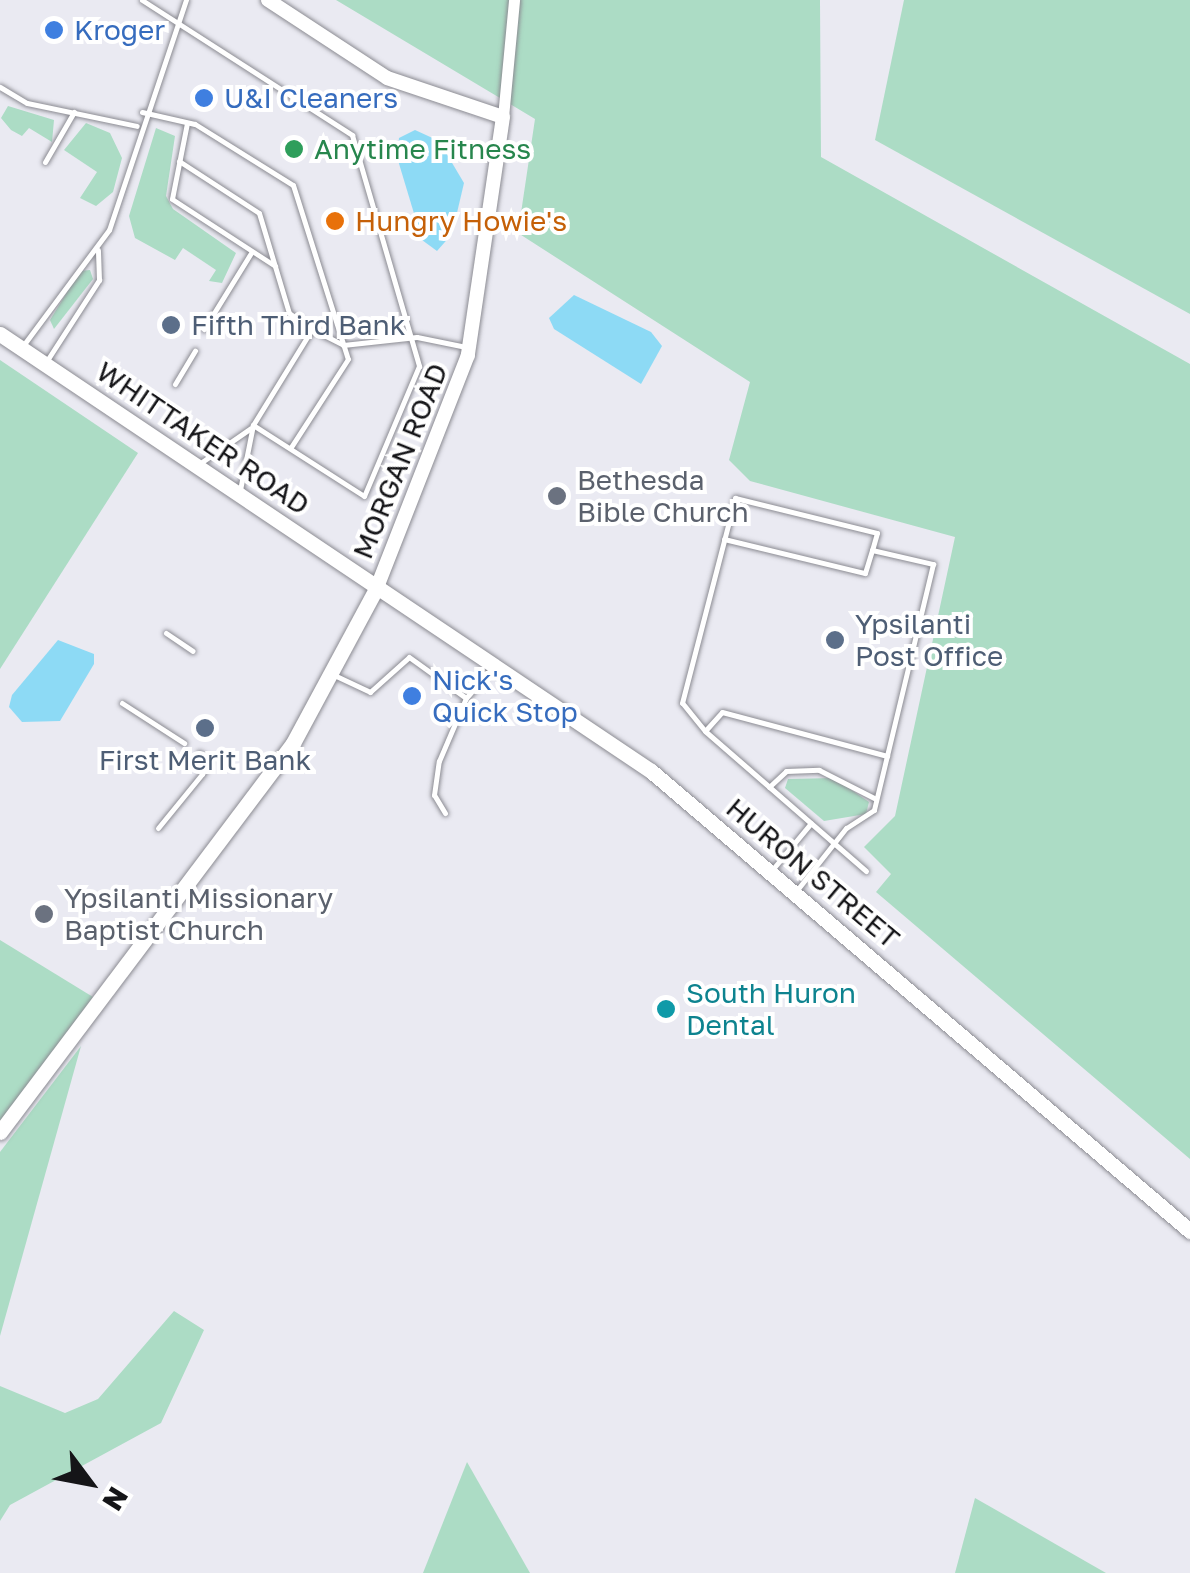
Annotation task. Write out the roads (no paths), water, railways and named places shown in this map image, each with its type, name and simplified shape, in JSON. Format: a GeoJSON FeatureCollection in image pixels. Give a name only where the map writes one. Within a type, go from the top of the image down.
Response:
{"type":"FeatureCollection","features":[{"type":"Feature","properties":{"kind":"main road","name":"WHITTAKER ROAD"},"geometry":{"type":"LineString","coordinates":[[0,334],[378,584]]}},
{"type":"Feature","properties":{"kind":"main road","name":"HURON STREET"},"geometry":{"type":"LineString","coordinates":[[378,584],[496,662],[772,870],[1190,1231]]}},
{"type":"Feature","properties":{"kind":"main road"},"geometry":{"type":"LineString","coordinates":[[0,1132],[293,743],[334,675],[378,584]]}},
{"type":"Feature","properties":{"kind":"street"},"geometry":{"type":"LineString","coordinates":[[268,0],[387,78],[503,117]]}},
{"type":"Feature","properties":{"kind":"street","name":"MORGAN ROAD"},"geometry":{"type":"LineString","coordinates":[[378,584],[470,348],[503,117],[514,0]]}},
{"type":"Feature","properties":{"kind":"lane"},"geometry":{"type":"LineString","coordinates":[[142,0],[172,24],[352,135],[416,337],[414,395],[364,496],[253,426]]}},
{"type":"Feature","properties":{"kind":"lane"},"geometry":{"type":"LineString","coordinates":[[45,364],[99,280],[98,250],[130,180],[137,126],[172,24],[186,0]]}},
{"type":"Feature","properties":{"kind":"lane"},"geometry":{"type":"LineString","coordinates":[[0,87],[74,112],[137,126]]}},
{"type":"Feature","properties":{"kind":"lane"},"geometry":{"type":"LineString","coordinates":[[45,162],[74,112]]}},
{"type":"Feature","properties":{"kind":"lane"},"geometry":{"type":"LineString","coordinates":[[142,112],[187,122],[292,185],[348,359],[291,447]]}},
{"type":"Feature","properties":{"kind":"lane"},"geometry":{"type":"LineString","coordinates":[[187,122],[176,206],[275,266]]}},
{"type":"Feature","properties":{"kind":"lane"},"geometry":{"type":"LineString","coordinates":[[179,161],[259,212],[289,313],[312,329],[343,344],[416,337],[470,348]]}},
{"type":"Feature","properties":{"kind":"lane"},"geometry":{"type":"LineString","coordinates":[[21,348],[76,266],[98,250]]}},
{"type":"Feature","properties":{"kind":"lane"},"geometry":{"type":"LineString","coordinates":[[204,329],[251,253]]}},
{"type":"Feature","properties":{"kind":"lane"},"geometry":{"type":"LineString","coordinates":[[240,493],[253,426],[312,329]]}},
{"type":"Feature","properties":{"kind":"lane"},"geometry":{"type":"LineString","coordinates":[[175,384],[195,351]]}},
{"type":"Feature","properties":{"kind":"lane"},"geometry":{"type":"LineString","coordinates":[[197,465],[253,426]]}},
{"type":"Feature","properties":{"kind":"lane"},"geometry":{"type":"LineString","coordinates":[[724,539],[865,573],[876,533],[735,498],[724,539],[682,704],[705,731],[866,871]]}},
{"type":"Feature","properties":{"kind":"lane"},"geometry":{"type":"LineString","coordinates":[[796,890],[834,843],[865,822],[876,798],[933,564],[872,550]]}},
{"type":"Feature","properties":{"kind":"lane"},"geometry":{"type":"LineString","coordinates":[[166,633],[194,651]]}},
{"type":"Feature","properties":{"kind":"lane"},"geometry":{"type":"LineString","coordinates":[[334,675],[370,692],[408,656],[466,698]]}},
{"type":"Feature","properties":{"kind":"lane"},"geometry":{"type":"LineString","coordinates":[[445,813],[434,795],[439,761],[466,698],[496,662]]}},
{"type":"Feature","properties":{"kind":"lane"},"geometry":{"type":"LineString","coordinates":[[122,703],[184,743]]}},
{"type":"Feature","properties":{"kind":"lane"},"geometry":{"type":"LineString","coordinates":[[705,731],[722,712],[887,756]]}},
{"type":"Feature","properties":{"kind":"lane"},"geometry":{"type":"LineString","coordinates":[[158,828],[210,760],[199,753]]}},
{"type":"Feature","properties":{"kind":"lane"},"geometry":{"type":"LineString","coordinates":[[769,786],[786,772],[819,770],[876,798]]}},
{"type":"Feature","properties":{"kind":"lane"},"geometry":{"type":"LineString","coordinates":[[772,870],[811,823]]}},
{"type":"Feature","properties":{"kind":"water"},"geometry":{"type":"Polygon","coordinates":[[[415,130],[439,141],[464,183],[452,234],[437,251],[422,240],[397,157],[399,138],[415,130]]]}},
{"type":"Feature","properties":{"kind":"water"},"geometry":{"type":"Polygon","coordinates":[[[574,295],[651,332],[662,346],[641,384],[554,329],[549,318],[574,295]]]}},
{"type":"Feature","properties":{"kind":"water"},"geometry":{"type":"Polygon","coordinates":[[[58,640],[94,654],[94,664],[60,721],[22,722],[9,707],[12,695],[58,640]]]}},
{"type":"Feature","properties":{"kind":"place","name":"Kroger"},"geometry":{"type":"Point","coordinates":[54,30]}},
{"type":"Feature","properties":{"kind":"place","name":"U&I Cleaners"},"geometry":{"type":"Point","coordinates":[204,98]}},
{"type":"Feature","properties":{"kind":"place","name":"Anytime Fitness"},"geometry":{"type":"Point","coordinates":[294,149]}},
{"type":"Feature","properties":{"kind":"place","name":"Hungry Howie's"},"geometry":{"type":"Point","coordinates":[335,221]}},
{"type":"Feature","properties":{"kind":"place","name":"Fifth Third Bank"},"geometry":{"type":"Point","coordinates":[171,325]}},
{"type":"Feature","properties":{"kind":"place","name":"Bethesda Bible Church"},"geometry":{"type":"Point","coordinates":[557,496]}},
{"type":"Feature","properties":{"kind":"place","name":"Ypsilanti Post Office"},"geometry":{"type":"Point","coordinates":[835,640]}},
{"type":"Feature","properties":{"kind":"place","name":"Nick's Quick Stop"},"geometry":{"type":"Point","coordinates":[412,696]}},
{"type":"Feature","properties":{"kind":"place","name":"First Merit Bank"},"geometry":{"type":"Point","coordinates":[205,728]}},
{"type":"Feature","properties":{"kind":"place","name":"Ypsilanti Missionary Baptist Church"},"geometry":{"type":"Point","coordinates":[44,914]}},
{"type":"Feature","properties":{"kind":"place","name":"South Huron Dental"},"geometry":{"type":"Point","coordinates":[666,1009]}}]}
